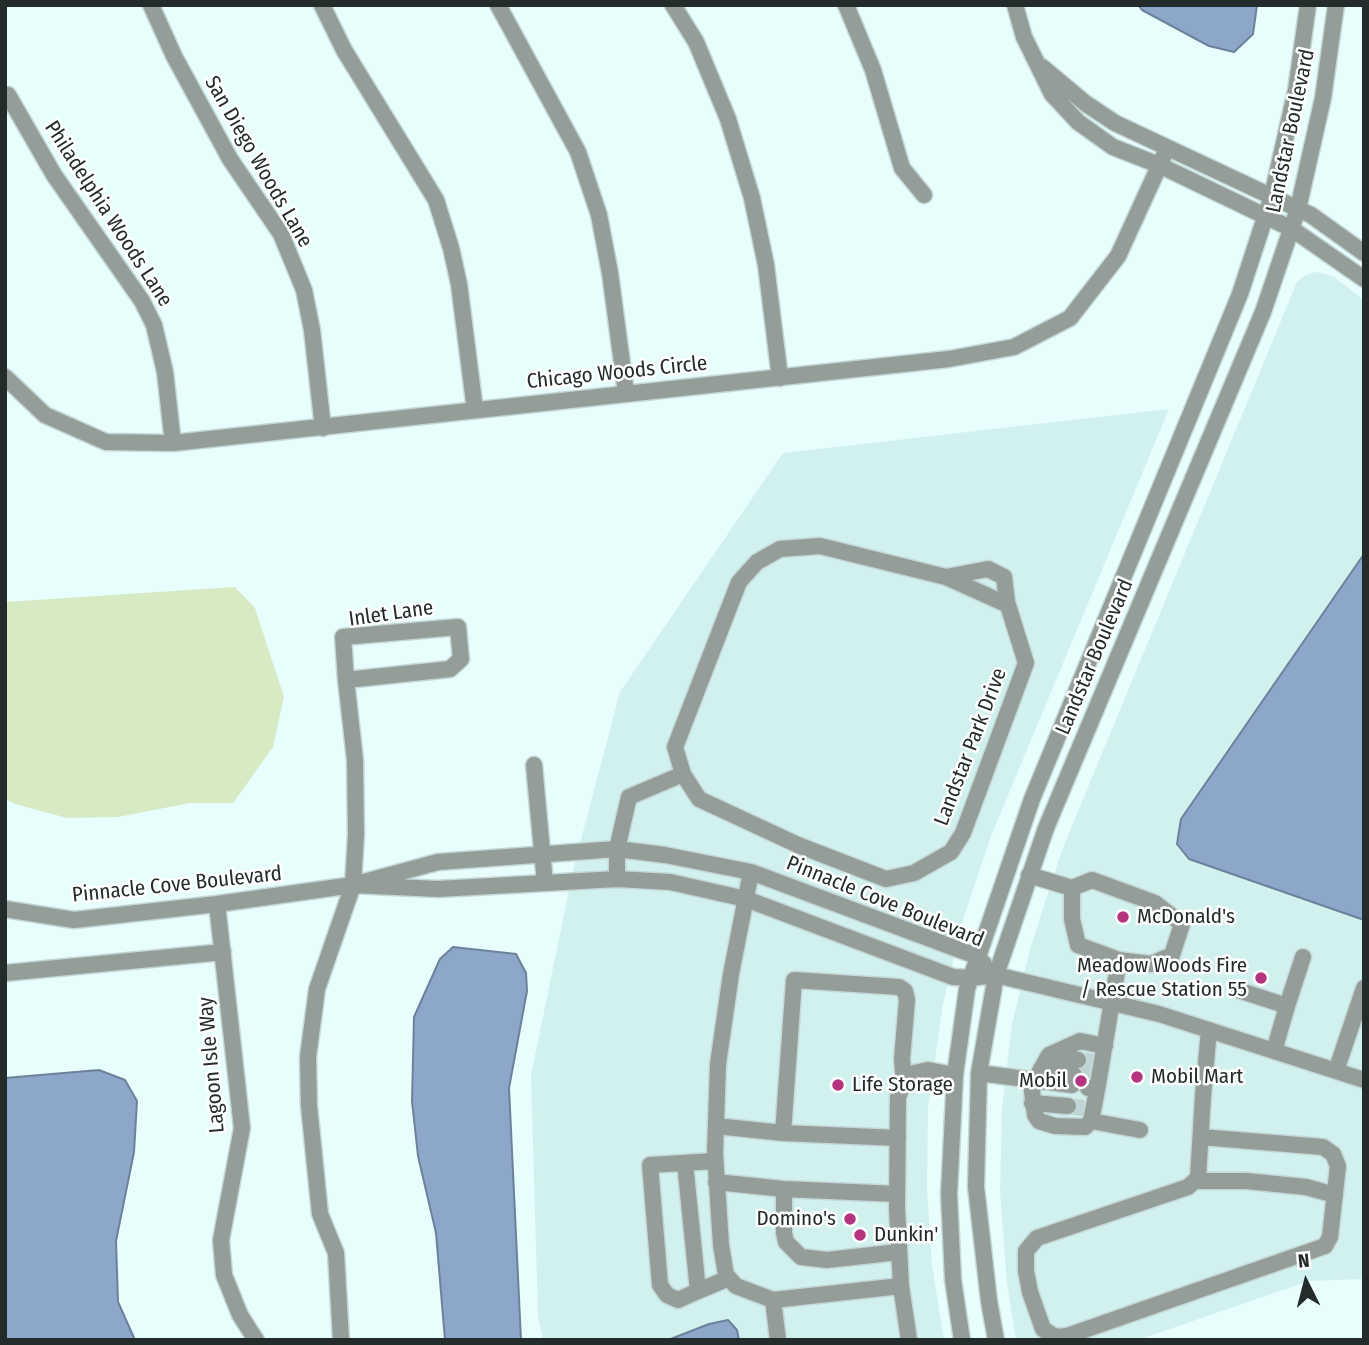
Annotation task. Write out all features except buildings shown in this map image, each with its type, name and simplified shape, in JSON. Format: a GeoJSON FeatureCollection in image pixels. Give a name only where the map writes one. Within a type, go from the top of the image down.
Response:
{"type":"FeatureCollection","features":[{"type":"Feature","properties":{"kind":"street","name":"San Diego Woods Lane"},"geometry":{"type":"LineString","coordinates":[[151,5],[174,56],[230,159],[281,234],[304,290],[312,330],[323,428]]}},
{"type":"Feature","properties":{"kind":"street"},"geometry":{"type":"LineString","coordinates":[[322,5],[344,50],[436,200],[452,248],[459,284],[475,410]]}},
{"type":"Feature","properties":{"kind":"street"},"geometry":{"type":"LineString","coordinates":[[498,5],[578,152],[599,215],[610,273],[626,393]]}},
{"type":"Feature","properties":{"kind":"street"},"geometry":{"type":"LineString","coordinates":[[673,5],[696,42],[728,119],[752,198],[766,265],[780,378]]}},
{"type":"Feature","properties":{"kind":"street"},"geometry":{"type":"LineString","coordinates":[[846,5],[873,70],[902,168],[924,195]]}},
{"type":"Feature","properties":{"kind":"street"},"geometry":{"type":"LineString","coordinates":[[1015,5],[1024,37],[1052,94],[1078,122],[1113,147],[1292,229],[1364,279]]}},
{"type":"Feature","properties":{"kind":"street","name":"Landstar Boulevard"},"geometry":{"type":"LineString","coordinates":[[962,1340],[949,1240],[949,1194],[955,1075],[970,978],[1032,799],[1240,293],[1272,196],[1296,90],[1308,5]]}},
{"type":"Feature","properties":{"kind":"street","name":"Landstar Boulevard"},"geometry":{"type":"LineString","coordinates":[[996,1340],[976,1186],[979,1073],[996,975],[1056,803],[1263,313],[1298,209],[1323,98],[1336,5]]}},
{"type":"Feature","properties":{"kind":"street"},"geometry":{"type":"LineString","coordinates":[[1035,61],[1085,103],[1115,123],[1311,215],[1364,253]]}},
{"type":"Feature","properties":{"kind":"street","name":"Philadelphia Woods Lane"},"geometry":{"type":"LineString","coordinates":[[8,95],[54,175],[142,301],[154,325],[165,372],[173,443]]}},
{"type":"Feature","properties":{"kind":"street","name":"Chicago Woods Circle"},"geometry":{"type":"LineString","coordinates":[[5,377],[46,415],[106,442],[173,443],[949,359],[1014,347],[1070,318],[1118,256],[1167,149]]}},
{"type":"Feature","properties":{"kind":"street","name":"Landstar Park Drive"},"geometry":{"type":"LineString","coordinates":[[946,577],[988,569],[1004,577],[1008,605],[1026,663],[963,833],[951,852],[914,873],[886,879],[798,845],[699,799],[683,774],[675,747],[739,582],[757,562],[780,549],[820,546],[946,577],[1008,605]]}},
{"type":"Feature","properties":{"kind":"street","name":"Inlet Lane"},"geometry":{"type":"LineString","coordinates":[[341,1340],[336,1253],[320,1213],[309,1106],[308,1057],[317,989],[353,885],[356,834],[355,760],[346,680],[343,637],[458,627],[461,659],[450,669],[346,680]]}},
{"type":"Feature","properties":{"kind":"street"},"geometry":{"type":"LineString","coordinates":[[534,765],[545,883]]}},
{"type":"Feature","properties":{"kind":"street"},"geometry":{"type":"LineString","coordinates":[[617,879],[617,849],[629,797],[683,774]]}},
{"type":"Feature","properties":{"kind":"street","name":"Pinnacle Cove Boulevard"},"geometry":{"type":"LineString","coordinates":[[5,909],[75,920],[353,885],[439,862],[617,849],[665,855],[751,872],[977,956],[996,975]]}},
{"type":"Feature","properties":{"kind":"street"},"geometry":{"type":"LineString","coordinates":[[751,872],[731,974],[718,1064],[715,1161],[726,1275],[736,1286],[773,1300],[901,1286]]}},
{"type":"Feature","properties":{"kind":"street"},"geometry":{"type":"LineString","coordinates":[[1030,875],[1072,888],[1092,880],[1155,903],[1182,924],[1172,955],[1151,964],[1119,960],[1077,944],[1072,919],[1072,888]]}},
{"type":"Feature","properties":{"kind":"street","name":"Pinnacle Cove Boulevard"},"geometry":{"type":"LineString","coordinates":[[353,885],[438,889],[617,879],[670,882],[746,899],[953,977],[996,975]]}},
{"type":"Feature","properties":{"kind":"street","name":"Lagoon Isle Way"},"geometry":{"type":"LineString","coordinates":[[217,904],[242,1128],[221,1240],[224,1275],[240,1315],[256,1340]]}},
{"type":"Feature","properties":{"kind":"street"},"geometry":{"type":"LineString","coordinates":[[854,939],[864,914]]}},
{"type":"Feature","properties":{"kind":"street"},"geometry":{"type":"LineString","coordinates":[[5,972],[223,952]]}},
{"type":"Feature","properties":{"kind":"street"},"geometry":{"type":"LineString","coordinates":[[1273,1051],[1303,957]]}},
{"type":"Feature","properties":{"kind":"street"},"geometry":{"type":"LineString","coordinates":[[1105,1046],[1080,1041],[1042,1068],[1032,1103],[1039,1122],[1055,1126],[1085,1127],[1088,1075],[1105,1046],[1119,960]]}},
{"type":"Feature","properties":{"kind":"street"},"geometry":{"type":"LineString","coordinates":[[996,975],[1159,1014],[1364,1080]]}},
{"type":"Feature","properties":{"kind":"street"},"geometry":{"type":"LineString","coordinates":[[783,1133],[794,980],[899,987],[905,992],[907,1000],[902,1059],[904,1083]]}},
{"type":"Feature","properties":{"kind":"street"},"geometry":{"type":"LineString","coordinates":[[1336,1071],[1357,1033],[1364,988]]}},
{"type":"Feature","properties":{"kind":"street"},"geometry":{"type":"LineString","coordinates":[[1238,990],[1287,1006]]}},
{"type":"Feature","properties":{"kind":"street"},"geometry":{"type":"LineString","coordinates":[[1201,1137],[1323,1147],[1333,1154],[1338,1166],[1330,1237],[1325,1246],[1067,1336],[1055,1337],[1043,1329],[1026,1271],[1027,1251],[1037,1238],[1188,1186],[1198,1178],[1201,1137],[1209,1030]]}},
{"type":"Feature","properties":{"kind":"street"},"geometry":{"type":"LineString","coordinates":[[979,1073],[1042,1068],[1088,1075]]}},
{"type":"Feature","properties":{"kind":"street"},"geometry":{"type":"LineString","coordinates":[[1042,1068],[1088,1075]]}},
{"type":"Feature","properties":{"kind":"street"},"geometry":{"type":"LineString","coordinates":[[909,1340],[899,1252],[898,1097],[904,1083],[914,1073],[928,1070],[955,1075]]}},
{"type":"Feature","properties":{"kind":"street"},"geometry":{"type":"LineString","coordinates":[[1032,1103],[1084,1111],[1140,1130]]}},
{"type":"Feature","properties":{"kind":"street"},"geometry":{"type":"LineString","coordinates":[[716,1126],[783,1133],[898,1138]]}},
{"type":"Feature","properties":{"kind":"street"},"geometry":{"type":"LineString","coordinates":[[715,1161],[650,1164],[660,1285],[667,1295],[678,1300],[729,1278]]}},
{"type":"Feature","properties":{"kind":"street"},"geometry":{"type":"LineString","coordinates":[[685,1163],[698,1291]]}},
{"type":"Feature","properties":{"kind":"street"},"geometry":{"type":"LineString","coordinates":[[1195,1181],[1246,1181],[1306,1187],[1335,1195]]}},
{"type":"Feature","properties":{"kind":"street"},"geometry":{"type":"LineString","coordinates":[[716,1182],[784,1189],[897,1194]]}},
{"type":"Feature","properties":{"kind":"street"},"geometry":{"type":"LineString","coordinates":[[784,1189],[786,1242],[801,1257],[827,1260],[899,1252]]}},
{"type":"Feature","properties":{"kind":"street"},"geometry":{"type":"LineString","coordinates":[[773,1300],[778,1340]]}},
{"type":"Feature","properties":{"kind":"shaded area"},"geometry":{"type":"Polygon","coordinates":[[[1314,272],[1334,277],[1364,300],[1364,1279],[1309,1281],[1138,1340],[1016,1340],[1007,1283],[1000,1193],[1002,1109],[1012,1024],[1031,946],[1062,850],[1297,282],[1314,272]]]}},
{"type":"Feature","properties":{"kind":"shaded area"},"geometry":{"type":"Polygon","coordinates":[[[1169,409],[991,836],[964,916],[943,1004],[928,1108],[927,1188],[932,1265],[944,1340],[543,1340],[538,1316],[531,1075],[574,866],[620,692],[783,453],[1169,409]]]}},
{"type":"Feature","properties":{"kind":"green space"},"geometry":{"type":"Polygon","coordinates":[[[235,587],[255,608],[284,697],[273,747],[233,803],[190,803],[118,817],[67,818],[5,799],[5,602],[235,587]]]}},
{"type":"Feature","properties":{"kind":"water"},"geometry":{"type":"Polygon","coordinates":[[[1138,5],[1257,5],[1253,34],[1234,52],[1209,46],[1142,10],[1138,5]]]}},
{"type":"Feature","properties":{"kind":"water"},"geometry":{"type":"Polygon","coordinates":[[[1364,554],[1364,920],[1189,859],[1177,844],[1181,819],[1364,554]]]}},
{"type":"Feature","properties":{"kind":"water"},"geometry":{"type":"Polygon","coordinates":[[[453,947],[516,954],[526,973],[527,991],[509,1088],[521,1340],[445,1340],[436,1233],[418,1156],[412,1101],[414,1017],[440,959],[453,947]]]}},
{"type":"Feature","properties":{"kind":"water"},"geometry":{"type":"Polygon","coordinates":[[[99,1070],[125,1080],[137,1101],[134,1152],[116,1241],[118,1302],[135,1340],[5,1340],[5,1078],[99,1070]]]}},
{"type":"Feature","properties":{"kind":"water"},"geometry":{"type":"Polygon","coordinates":[[[728,1320],[737,1330],[739,1340],[668,1340],[709,1324],[728,1320]]]}},
{"type":"Feature","properties":{"kind":"tunnel"},"geometry":{"type":"LineString","coordinates":[[1078,1060],[1093,1062]]}},
{"type":"Feature","properties":{"kind":"tunnel"},"geometry":{"type":"LineString","coordinates":[[1074,1075],[1090,1077]]}},
{"type":"Feature","properties":{"kind":"tunnel"},"geometry":{"type":"LineString","coordinates":[[1068,1106],[1084,1108]]}},
{"type":"Feature","properties":{"kind":"place","name":"McDonald's"},"geometry":{"type":"Point","coordinates":[1123,917]}},
{"type":"Feature","properties":{"kind":"place","name":"Meadow Woods Fire / Rescue Station 55"},"geometry":{"type":"Point","coordinates":[1261,978]}},
{"type":"Feature","properties":{"kind":"place","name":"Mobil Mart"},"geometry":{"type":"Point","coordinates":[1137,1077]}},
{"type":"Feature","properties":{"kind":"place","name":"Mobil"},"geometry":{"type":"Point","coordinates":[1081,1081]}},
{"type":"Feature","properties":{"kind":"place","name":"Life Storage"},"geometry":{"type":"Point","coordinates":[838,1085]}},
{"type":"Feature","properties":{"kind":"place","name":"Domino's"},"geometry":{"type":"Point","coordinates":[850,1219]}},
{"type":"Feature","properties":{"kind":"place","name":"Dunkin'"},"geometry":{"type":"Point","coordinates":[860,1235]}}]}
